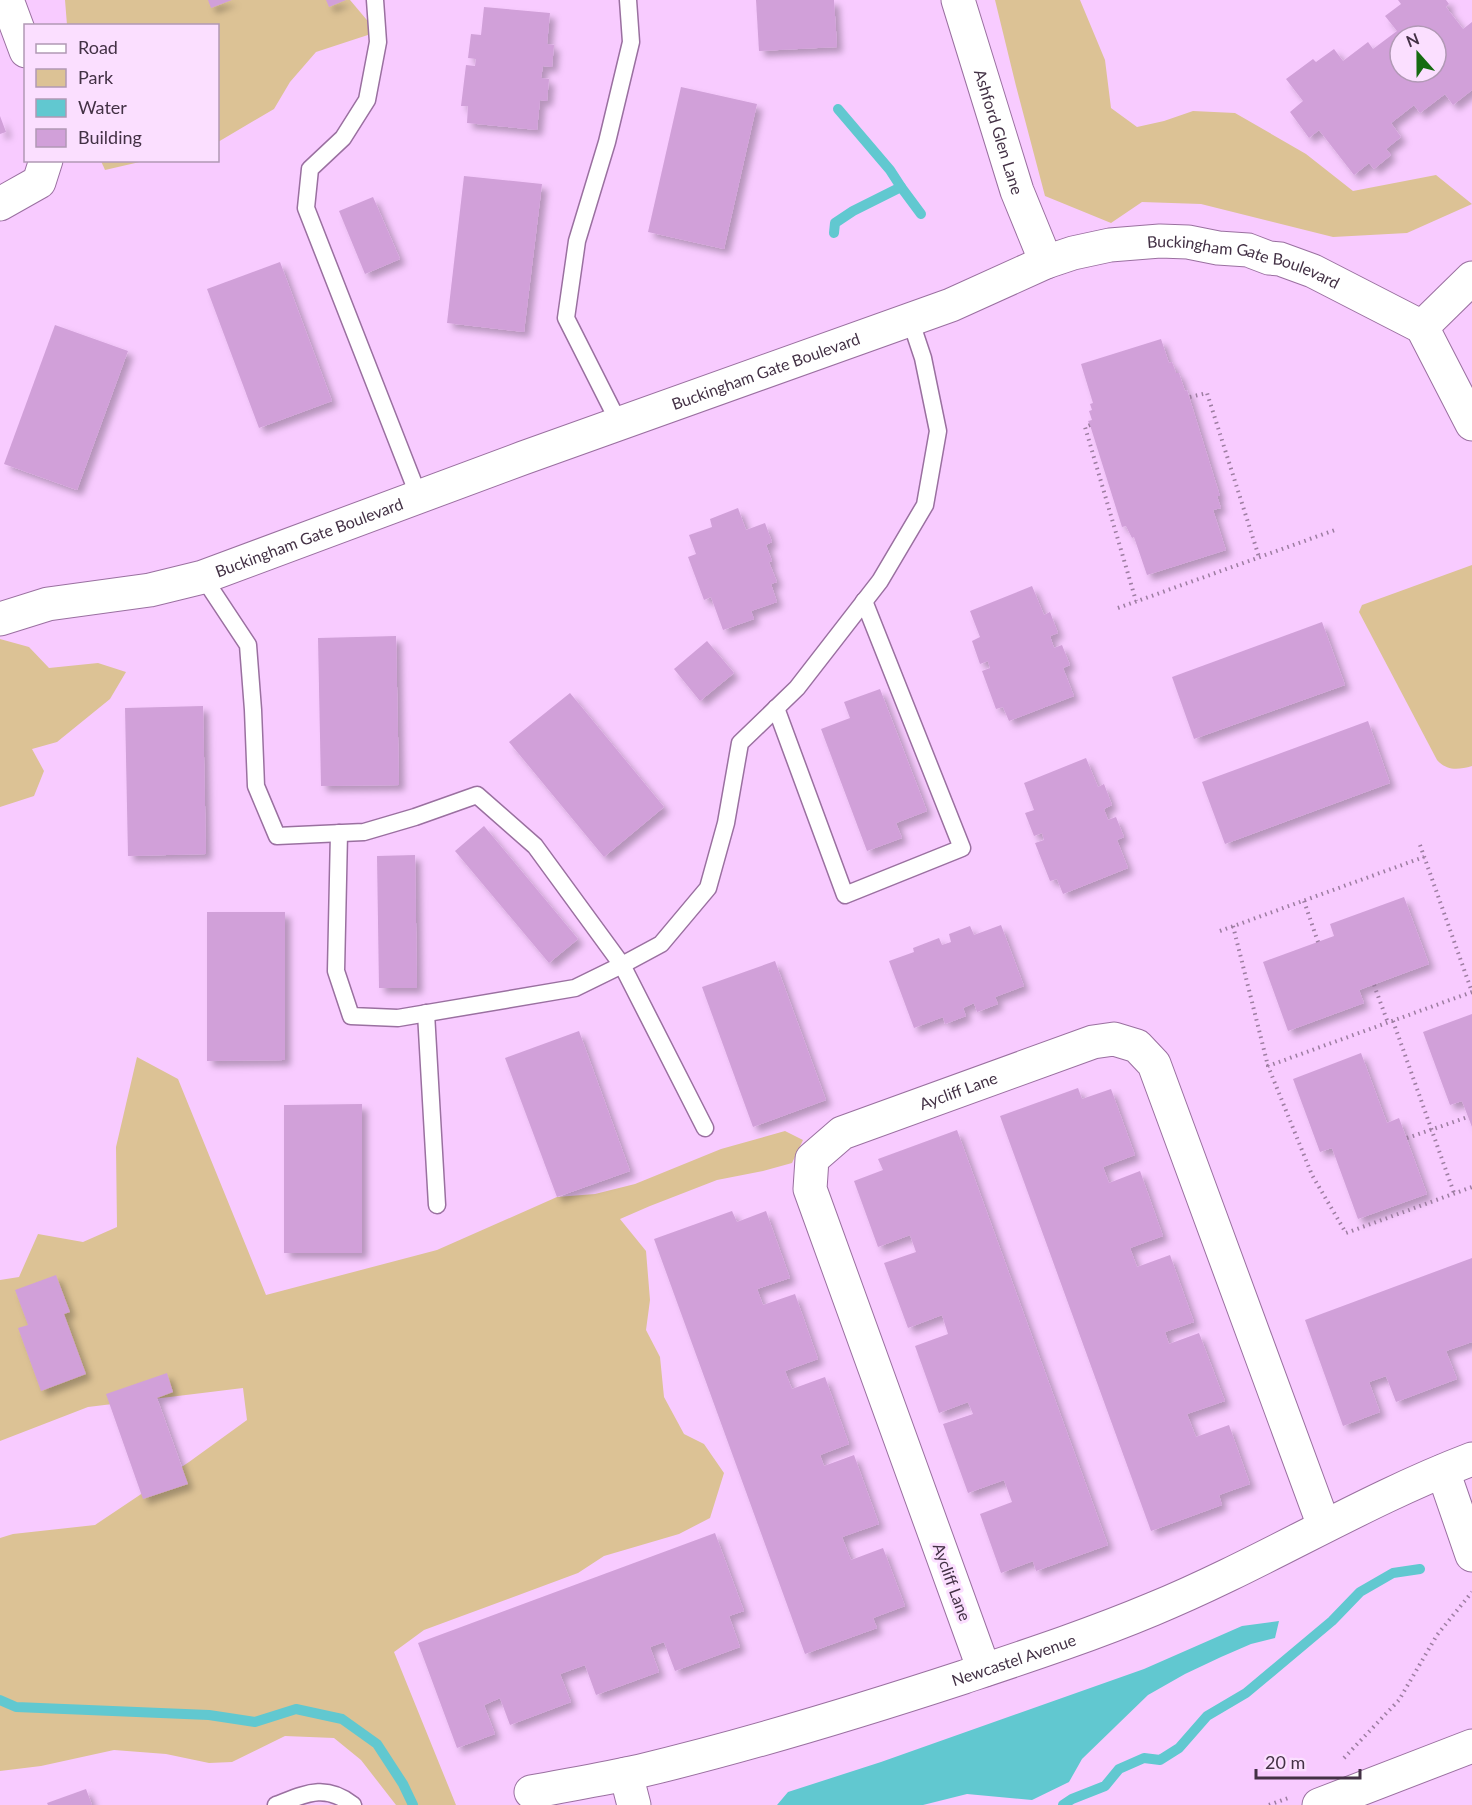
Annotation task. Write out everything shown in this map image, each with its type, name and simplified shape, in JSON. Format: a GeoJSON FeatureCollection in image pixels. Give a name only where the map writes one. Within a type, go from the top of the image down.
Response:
{"type":"FeatureCollection","features":[{"type":"Feature","properties":{"kind":"street"},"geometry":{"type":"LineString","coordinates":[[7,0],[24,46]]}},
{"type":"Feature","properties":{"kind":"street","name":"Ashford Glen Lane"},"geometry":{"type":"LineString","coordinates":[[958,0],[1017,190],[1046,262]]}},
{"type":"Feature","properties":{"kind":"street"},"geometry":{"type":"LineString","coordinates":[[0,204],[39,182],[45,162]]}},
{"type":"Feature","properties":{"kind":"street","name":"Buckingham Gate Boulevard"},"geometry":{"type":"LineString","coordinates":[[0,619],[48,604],[150,590],[203,576],[619,423],[951,305],[1046,262],[1110,245],[1160,241],[1188,242],[1218,248],[1248,250],[1313,271],[1422,327]]}},
{"type":"Feature","properties":{"kind":"street"},"geometry":{"type":"LineString","coordinates":[[1472,278],[1422,327],[1472,424]]}},
{"type":"Feature","properties":{"kind":"street","name":"Aycliff Lane"},"geometry":{"type":"LineString","coordinates":[[984,1670],[810,1189],[812,1159],[842,1133],[1093,1042],[1114,1039],[1137,1046],[1154,1064],[1324,1526]]}},
{"type":"Feature","properties":{"kind":"street"},"geometry":{"type":"LineString","coordinates":[[1457,1465],[1472,1555]]}},
{"type":"Feature","properties":{"kind":"street","name":"Newcastel Avenue"},"geometry":{"type":"LineString","coordinates":[[531,1792],[626,1774],[831,1719],[1053,1647],[1153,1609],[1232,1574],[1324,1526],[1457,1465]]}},
{"type":"Feature","properties":{"kind":"street"},"geometry":{"type":"LineString","coordinates":[[1308,1800],[1472,1746]]}},
{"type":"Feature","properties":{"kind":"street"},"geometry":{"type":"LineString","coordinates":[[626,1774],[634,1805]]}},
{"type":"Feature","properties":{"kind":"lane"},"geometry":{"type":"LineString","coordinates":[[375,0],[378,42],[367,100],[343,138],[310,169],[306,208],[419,497]]}},
{"type":"Feature","properties":{"kind":"lane"},"geometry":{"type":"LineString","coordinates":[[619,423],[566,318],[577,241],[607,142],[631,42],[628,0]]}},
{"type":"Feature","properties":{"kind":"lane"},"geometry":{"type":"LineString","coordinates":[[339,833],[336,971],[351,1016],[398,1018],[576,987],[661,944],[708,888],[726,823],[740,743],[796,688],[864,601],[880,580],[925,505],[938,431],[923,357],[910,319]]}},
{"type":"Feature","properties":{"kind":"lane"},"geometry":{"type":"LineString","coordinates":[[203,576],[248,645],[256,786],[277,836],[364,832],[477,795],[535,846],[622,965],[705,1128]]}},
{"type":"Feature","properties":{"kind":"lane"},"geometry":{"type":"LineString","coordinates":[[776,708],[845,895],[962,848],[864,601]]}},
{"type":"Feature","properties":{"kind":"lane"},"geometry":{"type":"LineString","coordinates":[[426,1013],[437,1205]]}},
{"type":"Feature","properties":{"kind":"lane"},"geometry":{"type":"LineString","coordinates":[[276,1805],[309,1793],[322,1791],[334,1794],[353,1805]]}},
{"type":"Feature","properties":{"kind":"path"},"geometry":{"type":"LineString","coordinates":[[1190,397],[1207,393],[1259,557]]}},
{"type":"Feature","properties":{"kind":"path"},"geometry":{"type":"LineString","coordinates":[[1090,425],[1085,427],[1136,601]]}},
{"type":"Feature","properties":{"kind":"path"},"geometry":{"type":"LineString","coordinates":[[1118,608],[1335,530]]}},
{"type":"Feature","properties":{"kind":"path"},"geometry":{"type":"LineString","coordinates":[[1268,1066],[1472,992],[1420,845]]}},
{"type":"Feature","properties":{"kind":"path"},"geometry":{"type":"LineString","coordinates":[[1220,931],[1424,857]]}},
{"type":"Feature","properties":{"kind":"path"},"geometry":{"type":"LineString","coordinates":[[1304,901],[1318,942]]}},
{"type":"Feature","properties":{"kind":"path"},"geometry":{"type":"LineString","coordinates":[[1233,926],[1268,1066],[1312,1174],[1346,1233],[1472,1187]]}},
{"type":"Feature","properties":{"kind":"path"},"geometry":{"type":"LineString","coordinates":[[1374,985],[1388,1023]]}},
{"type":"Feature","properties":{"kind":"path"},"geometry":{"type":"LineString","coordinates":[[1393,1021],[1454,1193]]}},
{"type":"Feature","properties":{"kind":"path"},"geometry":{"type":"LineString","coordinates":[[1407,1138],[1468,1117]]}},
{"type":"Feature","properties":{"kind":"path"},"geometry":{"type":"LineString","coordinates":[[1342,1760],[1399,1700],[1437,1635],[1472,1592]]}},
{"type":"Feature","properties":{"kind":"path"},"geometry":{"type":"LineString","coordinates":[[1269,1805],[1308,1800]]}},
{"type":"Feature","properties":{"kind":"green space"},"geometry":{"type":"Polygon","coordinates":[[[65,0],[350,0],[377,32],[316,52],[290,82],[274,109],[219,141],[219,24],[67,24],[65,0]]]}},
{"type":"Feature","properties":{"kind":"green space"},"geometry":{"type":"Polygon","coordinates":[[[995,0],[1080,0],[1105,60],[1111,108],[1137,127],[1193,111],[1235,113],[1306,154],[1353,191],[1436,175],[1472,204],[1407,233],[1333,237],[1201,204],[1142,202],[1111,223],[1045,196],[995,0]]]}},
{"type":"Feature","properties":{"kind":"green space"},"geometry":{"type":"Polygon","coordinates":[[[101,162],[140,162],[105,170],[101,162]]]}},
{"type":"Feature","properties":{"kind":"green space"},"geometry":{"type":"Polygon","coordinates":[[[1472,565],[1472,766],[1453,769],[1437,760],[1359,612],[1362,605],[1472,565]]]}},
{"type":"Feature","properties":{"kind":"green space"},"geometry":{"type":"Polygon","coordinates":[[[0,639],[29,647],[49,668],[98,663],[126,672],[110,699],[57,742],[32,749],[44,771],[34,796],[0,807],[0,639]]]}},
{"type":"Feature","properties":{"kind":"green space"},"geometry":{"type":"Polygon","coordinates":[[[137,1057],[178,1079],[266,1295],[437,1250],[557,1197],[595,1194],[635,1184],[721,1149],[785,1131],[803,1140],[792,1163],[717,1180],[620,1219],[646,1251],[650,1300],[646,1330],[660,1357],[664,1397],[684,1434],[704,1444],[724,1473],[710,1518],[679,1534],[604,1556],[578,1573],[424,1630],[394,1652],[456,1805],[396,1805],[361,1760],[334,1738],[285,1736],[232,1762],[209,1763],[166,1754],[114,1750],[41,1766],[0,1771],[0,1538],[13,1534],[95,1525],[247,1420],[243,1388],[88,1407],[0,1441],[0,1280],[19,1277],[38,1234],[83,1242],[117,1227],[116,1147],[137,1057]]]}},
{"type":"Feature","properties":{"kind":"water"},"geometry":{"type":"Polygon","coordinates":[[[1279,1621],[1275,1638],[1251,1644],[1221,1657],[1148,1695],[1082,1759],[1069,1782],[1032,1800],[967,1794],[923,1805],[777,1805],[788,1792],[881,1762],[1144,1669],[1242,1626],[1279,1621]]]}},
{"type":"Feature","properties":{"kind":"building"},"geometry":{"type":"Polygon","coordinates":[[[208,0],[232,0],[211,8],[208,0]]]}},
{"type":"Feature","properties":{"kind":"building"},"geometry":{"type":"Polygon","coordinates":[[[326,0],[346,0],[329,7],[326,0]]]}},
{"type":"Feature","properties":{"kind":"building"},"geometry":{"type":"Polygon","coordinates":[[[756,0],[834,0],[837,47],[759,51],[756,0]]]}},
{"type":"Feature","properties":{"kind":"building"},"geometry":{"type":"Polygon","coordinates":[[[1398,0],[1446,0],[1449,4],[1446,7],[1463,29],[1472,22],[1472,90],[1453,105],[1445,94],[1420,113],[1414,105],[1391,123],[1401,137],[1386,149],[1391,155],[1374,169],[1369,163],[1354,175],[1319,130],[1309,138],[1290,112],[1303,101],[1286,79],[1313,59],[1316,62],[1334,49],[1343,61],[1368,42],[1373,49],[1388,38],[1388,84],[1448,84],[1448,24],[1391,24],[1385,16],[1401,4],[1398,0]]]}},
{"type":"Feature","properties":{"kind":"building"},"geometry":{"type":"Polygon","coordinates":[[[484,7],[550,13],[547,44],[554,45],[552,67],[543,66],[541,78],[549,79],[547,101],[540,100],[537,130],[467,123],[468,106],[461,106],[466,65],[475,66],[476,59],[468,58],[471,34],[481,35],[484,7]]]}},
{"type":"Feature","properties":{"kind":"building"},"geometry":{"type":"Polygon","coordinates":[[[681,87],[757,104],[724,249],[648,232],[681,87]]]}},
{"type":"Feature","properties":{"kind":"building"},"geometry":{"type":"Polygon","coordinates":[[[0,116],[6,132],[0,134],[0,116]]]}},
{"type":"Feature","properties":{"kind":"building"},"geometry":{"type":"Polygon","coordinates":[[[464,176],[542,184],[524,332],[447,323],[464,176]]]}},
{"type":"Feature","properties":{"kind":"building"},"geometry":{"type":"Polygon","coordinates":[[[373,197],[400,259],[365,274],[339,211],[373,197]]]}},
{"type":"Feature","properties":{"kind":"building"},"geometry":{"type":"Polygon","coordinates":[[[280,262],[332,401],[259,428],[207,289],[280,262]]]}},
{"type":"Feature","properties":{"kind":"building"},"geometry":{"type":"Polygon","coordinates":[[[55,325],[128,351],[77,490],[4,464],[55,325]]]}},
{"type":"Feature","properties":{"kind":"building"},"geometry":{"type":"Polygon","coordinates":[[[1161,339],[1169,363],[1172,362],[1176,373],[1179,373],[1185,391],[1187,390],[1220,496],[1217,496],[1221,508],[1213,510],[1226,550],[1147,575],[1134,537],[1132,538],[1126,526],[1122,527],[1088,421],[1092,420],[1089,411],[1092,410],[1090,404],[1093,403],[1081,364],[1161,339]]]}},
{"type":"Feature","properties":{"kind":"building"},"geometry":{"type":"Polygon","coordinates":[[[738,508],[746,530],[765,523],[772,542],[766,545],[772,561],[769,562],[777,582],[771,584],[777,602],[751,611],[754,619],[723,630],[711,597],[704,600],[688,557],[696,554],[689,535],[712,527],[710,519],[738,508]]]}},
{"type":"Feature","properties":{"kind":"building"},"geometry":{"type":"Polygon","coordinates":[[[1032,586],[1044,615],[1050,612],[1058,633],[1050,636],[1054,648],[1062,645],[1070,665],[1063,668],[1074,696],[1009,721],[1003,707],[996,709],[982,671],[990,668],[988,661],[980,664],[972,641],[980,637],[970,611],[1032,586]]]}},
{"type":"Feature","properties":{"kind":"building"},"geometry":{"type":"Polygon","coordinates":[[[1322,622],[1345,685],[1194,739],[1172,677],[1322,622]]]}},
{"type":"Feature","properties":{"kind":"building"},"geometry":{"type":"Polygon","coordinates":[[[396,636],[399,785],[321,786],[318,638],[396,636]]]}},
{"type":"Feature","properties":{"kind":"building"},"geometry":{"type":"Polygon","coordinates":[[[707,641],[734,673],[700,701],[674,669],[707,641]]]}},
{"type":"Feature","properties":{"kind":"building"},"geometry":{"type":"Polygon","coordinates":[[[880,689],[927,811],[896,823],[902,838],[867,851],[821,729],[850,718],[844,702],[880,689]]]}},
{"type":"Feature","properties":{"kind":"building"},"geometry":{"type":"Polygon","coordinates":[[[570,693],[664,807],[604,857],[509,742],[570,693]]]}},
{"type":"Feature","properties":{"kind":"building"},"geometry":{"type":"Polygon","coordinates":[[[203,706],[206,854],[128,856],[125,708],[203,706]]]}},
{"type":"Feature","properties":{"kind":"building"},"geometry":{"type":"Polygon","coordinates":[[[1368,721],[1390,783],[1225,844],[1202,782],[1368,721]]]}},
{"type":"Feature","properties":{"kind":"building"},"geometry":{"type":"Polygon","coordinates":[[[1086,758],[1098,787],[1104,784],[1112,805],[1104,809],[1108,820],[1116,817],[1124,837],[1117,840],[1128,868],[1063,894],[1057,879],[1050,881],[1035,843],[1044,840],[1042,833],[1034,836],[1025,813],[1034,810],[1024,783],[1086,758]]]}},
{"type":"Feature","properties":{"kind":"building"},"geometry":{"type":"Polygon","coordinates":[[[484,826],[578,939],[549,963],[455,851],[484,826]]]}},
{"type":"Feature","properties":{"kind":"building"},"geometry":{"type":"Polygon","coordinates":[[[415,855],[417,988],[379,988],[377,856],[415,855]]]}},
{"type":"Feature","properties":{"kind":"building"},"geometry":{"type":"Polygon","coordinates":[[[1404,897],[1429,964],[1359,990],[1364,1003],[1288,1031],[1263,962],[1334,936],[1330,924],[1404,897]]]}},
{"type":"Feature","properties":{"kind":"building"},"geometry":{"type":"Polygon","coordinates":[[[207,912],[285,912],[285,1060],[207,1061],[207,912]]]}},
{"type":"Feature","properties":{"kind":"building"},"geometry":{"type":"Polygon","coordinates":[[[1001,925],[1024,986],[995,997],[998,1004],[977,1012],[974,1003],[963,1008],[966,1016],[945,1024],[943,1017],[914,1028],[889,961],[914,952],[913,948],[939,938],[942,945],[951,942],[949,934],[970,926],[974,935],[1001,925]]]}},
{"type":"Feature","properties":{"kind":"building"},"geometry":{"type":"Polygon","coordinates":[[[775,961],[826,1100],[753,1127],[702,987],[775,961]]]}},
{"type":"Feature","properties":{"kind":"building"},"geometry":{"type":"Polygon","coordinates":[[[1472,1014],[1472,1127],[1462,1101],[1450,1105],[1423,1032],[1472,1014]]]}},
{"type":"Feature","properties":{"kind":"building"},"geometry":{"type":"Polygon","coordinates":[[[579,1031],[630,1171],[557,1197],[505,1058],[579,1031]]]}},
{"type":"Feature","properties":{"kind":"building"},"geometry":{"type":"Polygon","coordinates":[[[1361,1053],[1387,1123],[1399,1118],[1427,1194],[1358,1219],[1332,1148],[1320,1152],[1293,1079],[1361,1053]]]}},
{"type":"Feature","properties":{"kind":"building"},"geometry":{"type":"Polygon","coordinates":[[[1078,1088],[1082,1099],[1111,1089],[1135,1155],[1103,1167],[1109,1183],[1140,1171],[1163,1236],[1130,1248],[1137,1267],[1170,1255],[1194,1322],[1165,1332],[1169,1344],[1199,1333],[1225,1401],[1187,1414],[1196,1437],[1229,1425],[1250,1484],[1219,1495],[1222,1505],[1151,1531],[1000,1116],[1078,1088]]]}},
{"type":"Feature","properties":{"kind":"building"},"geometry":{"type":"Polygon","coordinates":[[[362,1104],[362,1253],[284,1253],[284,1105],[362,1104]]]}},
{"type":"Feature","properties":{"kind":"building"},"geometry":{"type":"Polygon","coordinates":[[[957,1130],[1108,1545],[1036,1571],[1033,1561],[1001,1573],[980,1514],[1012,1502],[1004,1480],[968,1493],[943,1424],[973,1414],[968,1402],[939,1413],[915,1346],[948,1334],[942,1315],[908,1328],[884,1263],[916,1252],[910,1235],[878,1247],[854,1181],[883,1170],[878,1159],[957,1130]]]}},
{"type":"Feature","properties":{"kind":"building"},"geometry":{"type":"Polygon","coordinates":[[[732,1211],[737,1222],[766,1211],[790,1278],[757,1289],[763,1305],[795,1294],[818,1359],[785,1371],[792,1389],[825,1377],[849,1444],[820,1455],[824,1466],[854,1455],[879,1524],[842,1537],[851,1560],[883,1548],[905,1606],[873,1618],[877,1628],[805,1654],[654,1239],[732,1211]]]}},
{"type":"Feature","properties":{"kind":"building"},"geometry":{"type":"Polygon","coordinates":[[[1472,1258],[1472,1342],[1446,1351],[1457,1379],[1396,1402],[1386,1376],[1369,1382],[1380,1412],[1343,1426],[1305,1320],[1472,1258]]]}},
{"type":"Feature","properties":{"kind":"building"},"geometry":{"type":"Polygon","coordinates":[[[56,1275],[70,1312],[64,1314],[86,1374],[41,1391],[18,1328],[28,1325],[15,1290],[56,1275]]]}},
{"type":"Feature","properties":{"kind":"building"},"geometry":{"type":"Polygon","coordinates":[[[167,1373],[173,1392],[157,1398],[188,1484],[143,1499],[106,1394],[167,1373]]]}},
{"type":"Feature","properties":{"kind":"building"},"geometry":{"type":"Polygon","coordinates":[[[715,1533],[744,1611],[729,1616],[740,1647],[675,1671],[664,1642],[650,1647],[659,1672],[596,1695],[585,1665],[560,1674],[571,1702],[510,1725],[500,1698],[484,1705],[495,1734],[457,1748],[418,1643],[715,1533]]]}},
{"type":"Feature","properties":{"kind":"building"},"geometry":{"type":"Polygon","coordinates":[[[86,1789],[92,1805],[48,1805],[47,1803],[86,1789]]]}},
{"type":"Feature","properties":{"kind":"waterway"},"geometry":{"type":"LineString","coordinates":[[838,109],[890,170],[921,214]]}},
{"type":"Feature","properties":{"kind":"waterway"},"geometry":{"type":"LineString","coordinates":[[834,233],[835,223],[853,211],[901,187]]}},
{"type":"Feature","properties":{"kind":"waterway"},"geometry":{"type":"LineString","coordinates":[[1063,1805],[1105,1786],[1119,1769],[1144,1758],[1160,1760],[1179,1748],[1207,1716],[1246,1693],[1332,1621],[1360,1592],[1393,1573],[1420,1569]]}},
{"type":"Feature","properties":{"kind":"waterway"},"geometry":{"type":"LineString","coordinates":[[0,1700],[16,1707],[209,1715],[255,1722],[296,1709],[342,1719],[377,1744],[403,1784],[413,1805]]}}]}
